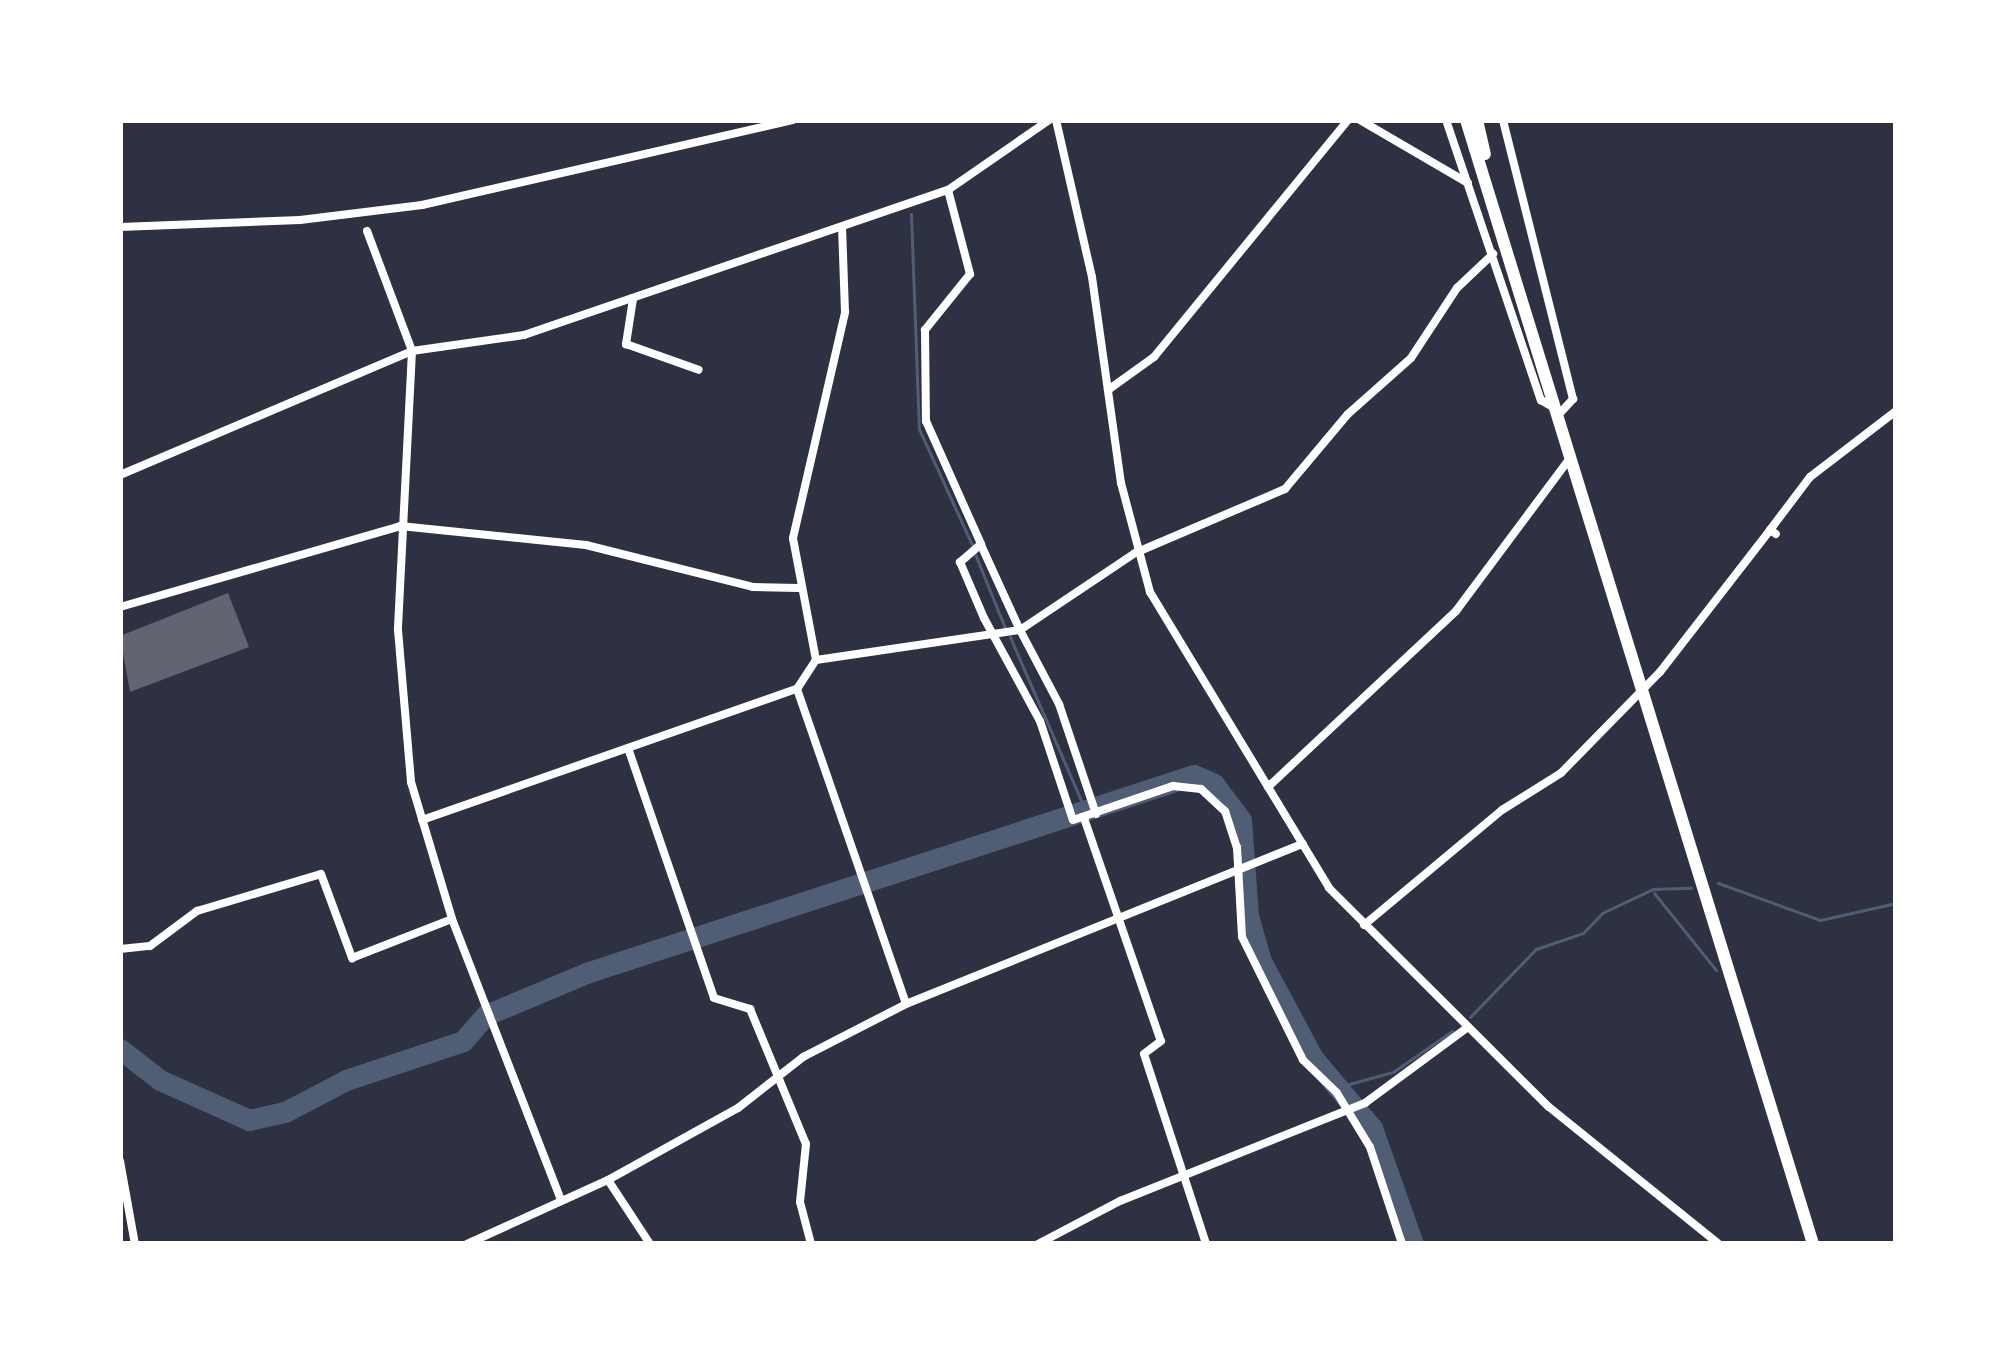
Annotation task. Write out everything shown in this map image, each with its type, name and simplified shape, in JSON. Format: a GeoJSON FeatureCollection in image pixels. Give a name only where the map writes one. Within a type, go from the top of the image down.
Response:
{"type":"FeatureCollection","features":[{"type":"Feature","properties":{"kind":"main road"},"geometry":{"type":"LineString","coordinates":[[1466,120],[1574,453],[1813,1244]]}},
{"type":"Feature","properties":{"kind":"main road"},"geometry":{"type":"LineString","coordinates":[[1477,120],[1504,237]]}},
{"type":"Feature","properties":{"kind":"street"},"geometry":{"type":"LineString","coordinates":[[120,226],[300,220],[422,205],[792,120]]}},
{"type":"Feature","properties":{"kind":"street"},"geometry":{"type":"LineString","coordinates":[[120,476],[412,351],[524,335],[948,190],[1053,120],[1077,193],[1135,553],[1150,592],[1303,844],[1364,925],[1549,1107],[1719,1244]]}},
{"type":"Feature","properties":{"kind":"street"},"geometry":{"type":"LineString","coordinates":[[1108,390],[1154,357],[1348,120]]}},
{"type":"Feature","properties":{"kind":"street"},"geometry":{"type":"LineString","coordinates":[[1360,120],[1469,184]]}},
{"type":"Feature","properties":{"kind":"street"},"geometry":{"type":"LineString","coordinates":[[1446,120],[1541,400],[1561,412],[1573,399],[1503,120]]}},
{"type":"Feature","properties":{"kind":"street"},"geometry":{"type":"LineString","coordinates":[[948,190],[970,274],[925,330],[926,421],[1017,630],[1059,704],[1096,812]]}},
{"type":"Feature","properties":{"kind":"street"},"geometry":{"type":"LineString","coordinates":[[422,820],[797,689],[816,660],[799,588],[794,538],[845,312],[842,226]]}},
{"type":"Feature","properties":{"kind":"street"},"geometry":{"type":"LineString","coordinates":[[367,231],[412,351],[400,526],[403,724],[422,820],[452,919],[560,1200]]}},
{"type":"Feature","properties":{"kind":"street"},"geometry":{"type":"LineString","coordinates":[[816,660],[1017,630],[1135,553],[1285,489],[1348,414],[1411,358],[1457,289],[1493,254]]}},
{"type":"Feature","properties":{"kind":"street"},"geometry":{"type":"LineString","coordinates":[[633,299],[626,344],[698,370]]}},
{"type":"Feature","properties":{"kind":"street"},"geometry":{"type":"LineString","coordinates":[[1364,925],[1502,810],[1561,773],[1644,688],[1773,532],[1810,477],[1896,411]]}},
{"type":"Feature","properties":{"kind":"street"},"geometry":{"type":"LineString","coordinates":[[1268,787],[1456,610],[1574,453]]}},
{"type":"Feature","properties":{"kind":"street"},"geometry":{"type":"LineString","coordinates":[[120,607],[400,526],[586,545],[753,587],[799,588]]}},
{"type":"Feature","properties":{"kind":"street"},"geometry":{"type":"LineString","coordinates":[[980,546],[960,562],[1040,721],[1071,811],[1084,818],[1161,1041],[1144,1054],[1206,1244]]}},
{"type":"Feature","properties":{"kind":"street"},"geometry":{"type":"LineString","coordinates":[[797,689],[906,1004]]}},
{"type":"Feature","properties":{"kind":"street"},"geometry":{"type":"LineString","coordinates":[[628,748],[714,998],[750,1009],[806,1144],[800,1202],[811,1244]]}},
{"type":"Feature","properties":{"kind":"street"},"geometry":{"type":"LineString","coordinates":[[1084,818],[1173,786],[1201,789],[1234,829],[1242,937],[1258,977],[1304,1060],[1349,1108],[1384,1176],[1402,1244]]}},
{"type":"Feature","properties":{"kind":"street"},"geometry":{"type":"LineString","coordinates":[[467,1244],[608,1180],[779,1078],[803,1057],[906,1004],[1303,844]]}},
{"type":"Feature","properties":{"kind":"street"},"geometry":{"type":"LineString","coordinates":[[120,950],[150,946],[197,911],[321,874],[352,958],[452,919]]}},
{"type":"Feature","properties":{"kind":"street"},"geometry":{"type":"LineString","coordinates":[[1038,1244],[1186,1176],[1365,1103],[1468,1027]]}},
{"type":"Feature","properties":{"kind":"street"},"geometry":{"type":"LineString","coordinates":[[120,1161],[136,1244]]}},
{"type":"Feature","properties":{"kind":"street"},"geometry":{"type":"LineString","coordinates":[[608,1180],[650,1244]]}},
{"type":"Feature","properties":{"kind":"building"},"geometry":{"type":"Polygon","coordinates":[[[228,593],[249,647],[130,692],[120,636],[228,593]]]}},
{"type":"Feature","properties":{"kind":"waterway"},"geometry":{"type":"LineString","coordinates":[[911,214],[919,429],[972,545]]}},
{"type":"Feature","properties":{"kind":"waterway"},"geometry":{"type":"LineString","coordinates":[[975,554],[1005,628]]}},
{"type":"Feature","properties":{"kind":"waterway"},"geometry":{"type":"LineString","coordinates":[[1010,637],[1083,805]]}},
{"type":"Feature","properties":{"kind":"waterway"},"geometry":{"type":"LineString","coordinates":[[120,1049],[160,1080],[249,1120],[285,1112],[346,1080],[463,1041],[486,1015],[589,972],[1194,775],[1214,784],[1241,820],[1248,916],[1261,961],[1313,1058],[1372,1128],[1413,1244]]}},
{"type":"Feature","properties":{"kind":"waterway"},"geometry":{"type":"LineString","coordinates":[[1718,883],[1820,920],[1896,903]]}},
{"type":"Feature","properties":{"kind":"waterway"},"geometry":{"type":"LineString","coordinates":[[1470,1017],[1536,949],[1583,933],[1602,913],[1653,889],[1691,888]]}},
{"type":"Feature","properties":{"kind":"waterway"},"geometry":{"type":"LineString","coordinates":[[1654,893],[1716,970]]}},
{"type":"Feature","properties":{"kind":"waterway"},"geometry":{"type":"LineString","coordinates":[[1342,1086],[1393,1072],[1452,1031]]}}]}
